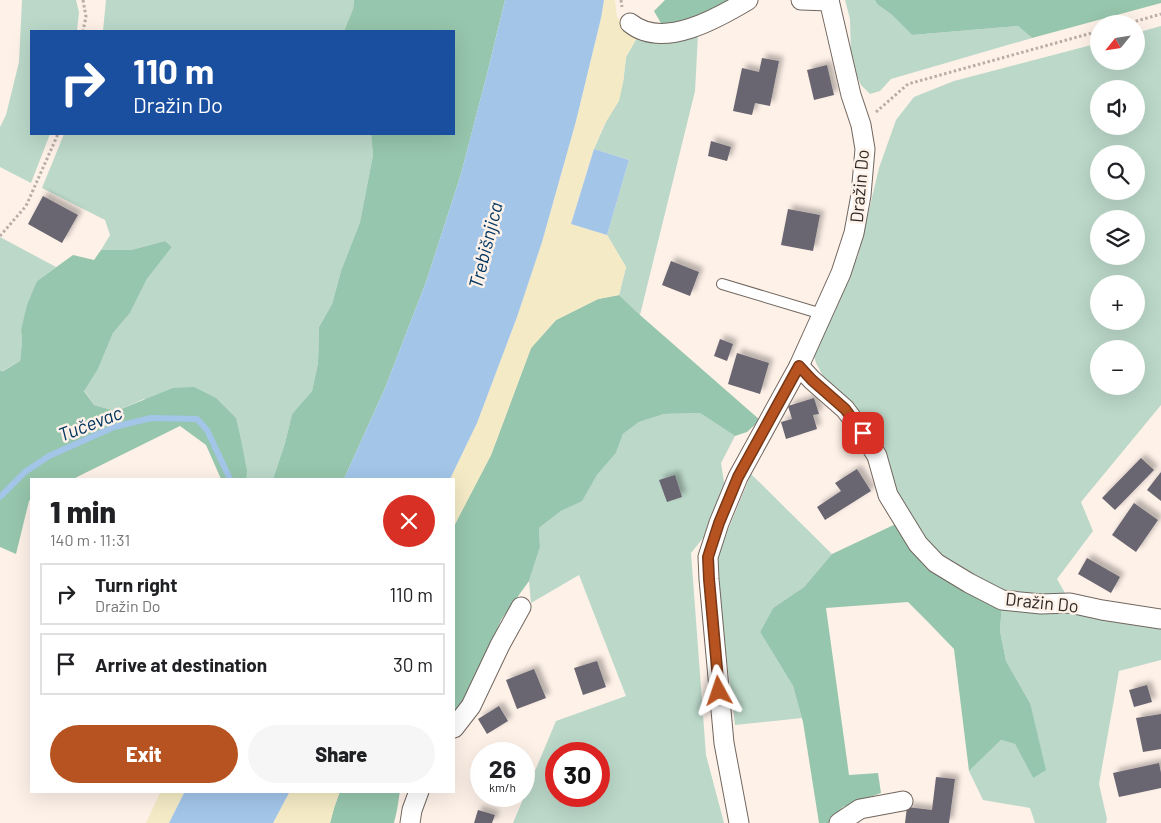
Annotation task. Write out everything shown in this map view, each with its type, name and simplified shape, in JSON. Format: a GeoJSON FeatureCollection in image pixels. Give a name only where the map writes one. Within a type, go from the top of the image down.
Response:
{"type":"FeatureCollection","features":[{"type":"Feature","properties":{"kind":"street"},"geometry":{"type":"LineString","coordinates":[[630,23],[642,31],[657,33],[678,32],[698,26],[748,0]]}},
{"type":"Feature","properties":{"kind":"street"},"geometry":{"type":"LineString","coordinates":[[801,0],[829,0]]}},
{"type":"Feature","properties":{"kind":"street","name":"Dražin Do"},"geometry":{"type":"LineString","coordinates":[[739,823],[724,744],[708,557],[719,523],[738,477],[799,366],[841,273],[854,233],[861,195],[864,148],[861,125],[851,95],[829,0]]}},
{"type":"Feature","properties":{"kind":"street","name":"Dražin Do"},"geometry":{"type":"LineString","coordinates":[[799,366],[845,409],[863,433],[877,456],[888,495],[918,544],[936,563],[1002,600],[1041,604],[1070,603],[1161,619]]}},
{"type":"Feature","properties":{"kind":"street"},"geometry":{"type":"LineString","coordinates":[[455,727],[471,706],[500,645],[521,607]]}},
{"type":"Feature","properties":{"kind":"street"},"geometry":{"type":"LineString","coordinates":[[410,823],[412,810],[418,793]]}},
{"type":"Feature","properties":{"kind":"street"},"geometry":{"type":"LineString","coordinates":[[838,823],[860,809],[903,800]]}},
{"type":"Feature","properties":{"kind":"lane"},"geometry":{"type":"LineString","coordinates":[[722,284],[822,314]]}},
{"type":"Feature","properties":{"kind":"path"},"geometry":{"type":"LineString","coordinates":[[83,0],[86,17],[83,30]]}},
{"type":"Feature","properties":{"kind":"path"},"geometry":{"type":"LineString","coordinates":[[1145,19],[1161,14]]}},
{"type":"Feature","properties":{"kind":"path"},"geometry":{"type":"LineString","coordinates":[[861,125],[908,84],[1090,33]]}},
{"type":"Feature","properties":{"kind":"path"},"geometry":{"type":"LineString","coordinates":[[0,236],[26,206],[58,135]]}},
{"type":"Feature","properties":{"kind":"green space"},"geometry":{"type":"Polygon","coordinates":[[[22,0],[76,0],[79,12],[77,30],[30,30],[30,135],[50,135],[31,183],[0,167],[0,127],[6,115],[19,62],[22,0]]]}},
{"type":"Feature","properties":{"kind":"green space"},"geometry":{"type":"Polygon","coordinates":[[[106,0],[354,0],[353,9],[344,30],[103,30],[106,0]]]}},
{"type":"Feature","properties":{"kind":"green space"},"geometry":{"type":"Polygon","coordinates":[[[354,0],[505,0],[461,174],[426,282],[385,388],[344,478],[273,478],[292,414],[312,391],[318,363],[319,327],[332,304],[341,271],[360,222],[373,155],[371,135],[455,135],[455,30],[344,30],[353,9],[354,0]]]}},
{"type":"Feature","properties":{"kind":"green space"},"geometry":{"type":"Polygon","coordinates":[[[665,0],[737,0],[700,19],[662,25],[654,11],[665,0]]]}},
{"type":"Feature","properties":{"kind":"green space"},"geometry":{"type":"Polygon","coordinates":[[[845,0],[875,0],[877,4],[892,15],[912,35],[1018,26],[1032,38],[891,79],[880,91],[870,94],[861,85],[854,70],[851,56],[850,19],[845,0]]]}},
{"type":"Feature","properties":{"kind":"green space"},"geometry":{"type":"Polygon","coordinates":[[[875,0],[1161,0],[1161,3],[1117,15],[1090,15],[1090,22],[1032,38],[1018,26],[912,35],[892,15],[877,4],[875,0]]]}},
{"type":"Feature","properties":{"kind":"green space"},"geometry":{"type":"Polygon","coordinates":[[[1161,26],[1161,405],[1081,502],[1093,531],[1057,579],[1069,600],[1002,598],[920,543],[847,405],[824,378],[816,363],[812,349],[858,256],[879,168],[896,120],[914,97],[954,81],[1090,45],[1090,70],[1145,70],[1145,30],[1161,26]]]}},
{"type":"Feature","properties":{"kind":"green space"},"geometry":{"type":"Polygon","coordinates":[[[698,35],[695,91],[640,315],[619,295],[626,267],[607,235],[629,160],[594,149],[623,83],[626,57],[638,36],[698,35]]]}},
{"type":"Feature","properties":{"kind":"green space"},"geometry":{"type":"Polygon","coordinates":[[[64,135],[371,135],[373,155],[360,222],[341,271],[332,304],[319,327],[318,363],[312,391],[292,414],[273,478],[246,478],[246,471],[144,399],[116,411],[94,405],[84,390],[98,369],[113,333],[130,313],[147,279],[172,247],[165,241],[131,250],[101,250],[110,235],[105,220],[42,188],[64,135]]]}},
{"type":"Feature","properties":{"kind":"green space"},"geometry":{"type":"Polygon","coordinates":[[[0,237],[56,267],[37,281],[21,330],[20,361],[2,371],[0,371],[0,237]]]}},
{"type":"Feature","properties":{"kind":"green space"},"geometry":{"type":"Polygon","coordinates":[[[165,241],[172,247],[147,279],[130,313],[113,333],[98,369],[84,391],[94,405],[116,411],[173,388],[194,387],[216,398],[236,418],[247,471],[246,478],[221,478],[206,445],[180,426],[75,478],[30,478],[30,500],[16,554],[0,547],[0,371],[20,361],[21,330],[27,305],[37,281],[73,255],[94,260],[101,250],[131,250],[165,241]]]}},
{"type":"Feature","properties":{"kind":"green space"},"geometry":{"type":"Polygon","coordinates":[[[619,295],[760,420],[747,432],[735,436],[700,413],[664,414],[639,422],[623,434],[616,453],[597,475],[582,501],[561,511],[539,528],[540,547],[529,581],[501,620],[481,669],[455,712],[455,524],[491,455],[531,348],[556,320],[598,299],[619,295]]]}},
{"type":"Feature","properties":{"kind":"green space"},"geometry":{"type":"Polygon","coordinates":[[[700,413],[735,436],[721,463],[725,488],[711,528],[691,553],[706,755],[724,823],[513,823],[520,807],[535,807],[535,771],[545,747],[545,807],[610,807],[610,742],[547,742],[556,721],[626,696],[579,575],[531,603],[529,581],[540,547],[539,528],[561,511],[582,500],[597,475],[616,453],[623,434],[639,422],[664,414],[700,413]]]}},
{"type":"Feature","properties":{"kind":"green space"},"geometry":{"type":"Polygon","coordinates":[[[751,474],[832,554],[804,587],[773,608],[760,632],[793,686],[802,718],[735,725],[718,590],[718,554],[751,474]]]}},
{"type":"Feature","properties":{"kind":"green space"},"geometry":{"type":"Polygon","coordinates":[[[900,522],[916,546],[1002,602],[1000,631],[1006,661],[1030,703],[1046,770],[1033,778],[1015,744],[1001,740],[969,771],[954,649],[908,602],[826,608],[849,775],[878,773],[881,793],[843,807],[828,823],[819,823],[803,722],[793,686],[760,632],[773,608],[804,587],[832,554],[900,522]]]}},
{"type":"Feature","properties":{"kind":"green space"},"geometry":{"type":"Polygon","coordinates":[[[1002,602],[1161,621],[1161,660],[1119,671],[1099,784],[1107,819],[1106,823],[1035,823],[1030,808],[983,800],[969,771],[1001,740],[1015,744],[1033,778],[1030,703],[1006,661],[1000,631],[1002,602]]]}},
{"type":"Feature","properties":{"kind":"green space"},"geometry":{"type":"Polygon","coordinates":[[[339,793],[400,793],[394,823],[330,823],[339,793]]]}},
{"type":"Feature","properties":{"kind":"sand"},"geometry":{"type":"Polygon","coordinates":[[[604,0],[615,0],[617,17],[638,36],[626,57],[619,101],[603,127],[594,149],[571,224],[607,235],[626,267],[619,295],[598,299],[556,320],[531,348],[491,455],[455,524],[455,478],[450,478],[477,423],[517,317],[542,242],[576,121],[604,0]]]}},
{"type":"Feature","properties":{"kind":"sand"},"geometry":{"type":"Polygon","coordinates":[[[160,793],[184,793],[169,823],[146,823],[160,793]]]}},
{"type":"Feature","properties":{"kind":"sand"},"geometry":{"type":"Polygon","coordinates":[[[289,793],[339,793],[330,823],[273,823],[289,793]]]}},
{"type":"Feature","properties":{"kind":"water","name":"Trebišnjica"},"geometry":{"type":"Polygon","coordinates":[[[505,0],[604,0],[576,121],[542,242],[517,317],[477,423],[450,478],[344,478],[385,388],[426,282],[461,174],[505,0]]]}},
{"type":"Feature","properties":{"kind":"water"},"geometry":{"type":"Polygon","coordinates":[[[594,149],[629,160],[607,235],[571,224],[594,149]]]}},
{"type":"Feature","properties":{"kind":"water"},"geometry":{"type":"Polygon","coordinates":[[[184,793],[289,793],[273,823],[169,823],[184,793]]]}},
{"type":"Feature","properties":{"kind":"building"},"geometry":{"type":"Polygon","coordinates":[[[762,58],[779,61],[770,106],[755,103],[752,115],[733,111],[742,68],[759,72],[762,58]]]}},
{"type":"Feature","properties":{"kind":"building"},"geometry":{"type":"Polygon","coordinates":[[[827,65],[834,95],[814,100],[807,70],[827,65]]]}},
{"type":"Feature","properties":{"kind":"building"},"geometry":{"type":"Polygon","coordinates":[[[711,141],[731,147],[727,161],[708,156],[711,141]]]}},
{"type":"Feature","properties":{"kind":"building"},"geometry":{"type":"Polygon","coordinates":[[[43,196],[78,215],[62,243],[28,224],[43,196]]]}},
{"type":"Feature","properties":{"kind":"building"},"geometry":{"type":"Polygon","coordinates":[[[788,209],[820,215],[813,251],[781,245],[788,209]]]}},
{"type":"Feature","properties":{"kind":"building"},"geometry":{"type":"Polygon","coordinates":[[[671,261],[699,272],[690,296],[662,285],[671,261]]]}},
{"type":"Feature","properties":{"kind":"building"},"geometry":{"type":"Polygon","coordinates":[[[720,339],[733,344],[727,361],[714,356],[720,339]]]}},
{"type":"Feature","properties":{"kind":"building"},"geometry":{"type":"Polygon","coordinates":[[[737,353],[769,363],[760,394],[728,384],[737,353]]]}},
{"type":"Feature","properties":{"kind":"building"},"geometry":{"type":"Polygon","coordinates":[[[814,398],[819,414],[813,415],[817,429],[786,439],[781,422],[792,419],[788,406],[814,398]]]}},
{"type":"Feature","properties":{"kind":"building"},"geometry":{"type":"Polygon","coordinates":[[[1141,458],[1154,470],[1115,510],[1102,498],[1141,458]]]}},
{"type":"Feature","properties":{"kind":"building"},"geometry":{"type":"Polygon","coordinates":[[[857,469],[871,491],[825,520],[817,507],[841,491],[835,483],[857,469]]]}},
{"type":"Feature","properties":{"kind":"building"},"geometry":{"type":"Polygon","coordinates":[[[1161,472],[1161,501],[1147,490],[1161,472]]]}},
{"type":"Feature","properties":{"kind":"building"},"geometry":{"type":"Polygon","coordinates":[[[675,475],[682,497],[667,502],[659,480],[675,475]]]}},
{"type":"Feature","properties":{"kind":"building"},"geometry":{"type":"Polygon","coordinates":[[[1134,503],[1158,520],[1136,552],[1112,535],[1134,503]]]}},
{"type":"Feature","properties":{"kind":"building"},"geometry":{"type":"Polygon","coordinates":[[[1087,558],[1120,577],[1111,593],[1078,574],[1087,558]]]}},
{"type":"Feature","properties":{"kind":"building"},"geometry":{"type":"Polygon","coordinates":[[[597,661],[606,687],[583,695],[574,668],[597,661]]]}},
{"type":"Feature","properties":{"kind":"building"},"geometry":{"type":"Polygon","coordinates":[[[534,669],[546,698],[517,709],[506,680],[534,669]]]}},
{"type":"Feature","properties":{"kind":"building"},"geometry":{"type":"Polygon","coordinates":[[[1147,685],[1152,702],[1134,707],[1129,690],[1147,685]]]}},
{"type":"Feature","properties":{"kind":"building"},"geometry":{"type":"Polygon","coordinates":[[[499,706],[508,721],[487,734],[478,719],[499,706]]]}},
{"type":"Feature","properties":{"kind":"building"},"geometry":{"type":"Polygon","coordinates":[[[1161,714],[1161,749],[1143,752],[1136,718],[1161,714]]]}},
{"type":"Feature","properties":{"kind":"building"},"geometry":{"type":"Polygon","coordinates":[[[1159,763],[1161,788],[1119,797],[1113,773],[1159,763]]]}},
{"type":"Feature","properties":{"kind":"building"},"geometry":{"type":"Polygon","coordinates":[[[936,777],[955,779],[949,823],[905,823],[907,807],[932,810],[936,777]]]}},
{"type":"Feature","properties":{"kind":"building"},"geometry":{"type":"Polygon","coordinates":[[[478,810],[495,815],[492,823],[474,823],[478,810]]]}},
{"type":"Feature","properties":{"kind":"waterway","name":"Tučevac"},"geometry":{"type":"LineString","coordinates":[[0,497],[25,472],[49,456],[114,427],[151,418],[197,419],[207,430],[230,478]]}},
{"type":"Feature","properties":{"kind":"route"},"geometry":{"type":"LineString","coordinates":[[719,691],[708,557],[719,523],[738,477],[799,366],[845,409],[863,433]]}}]}
